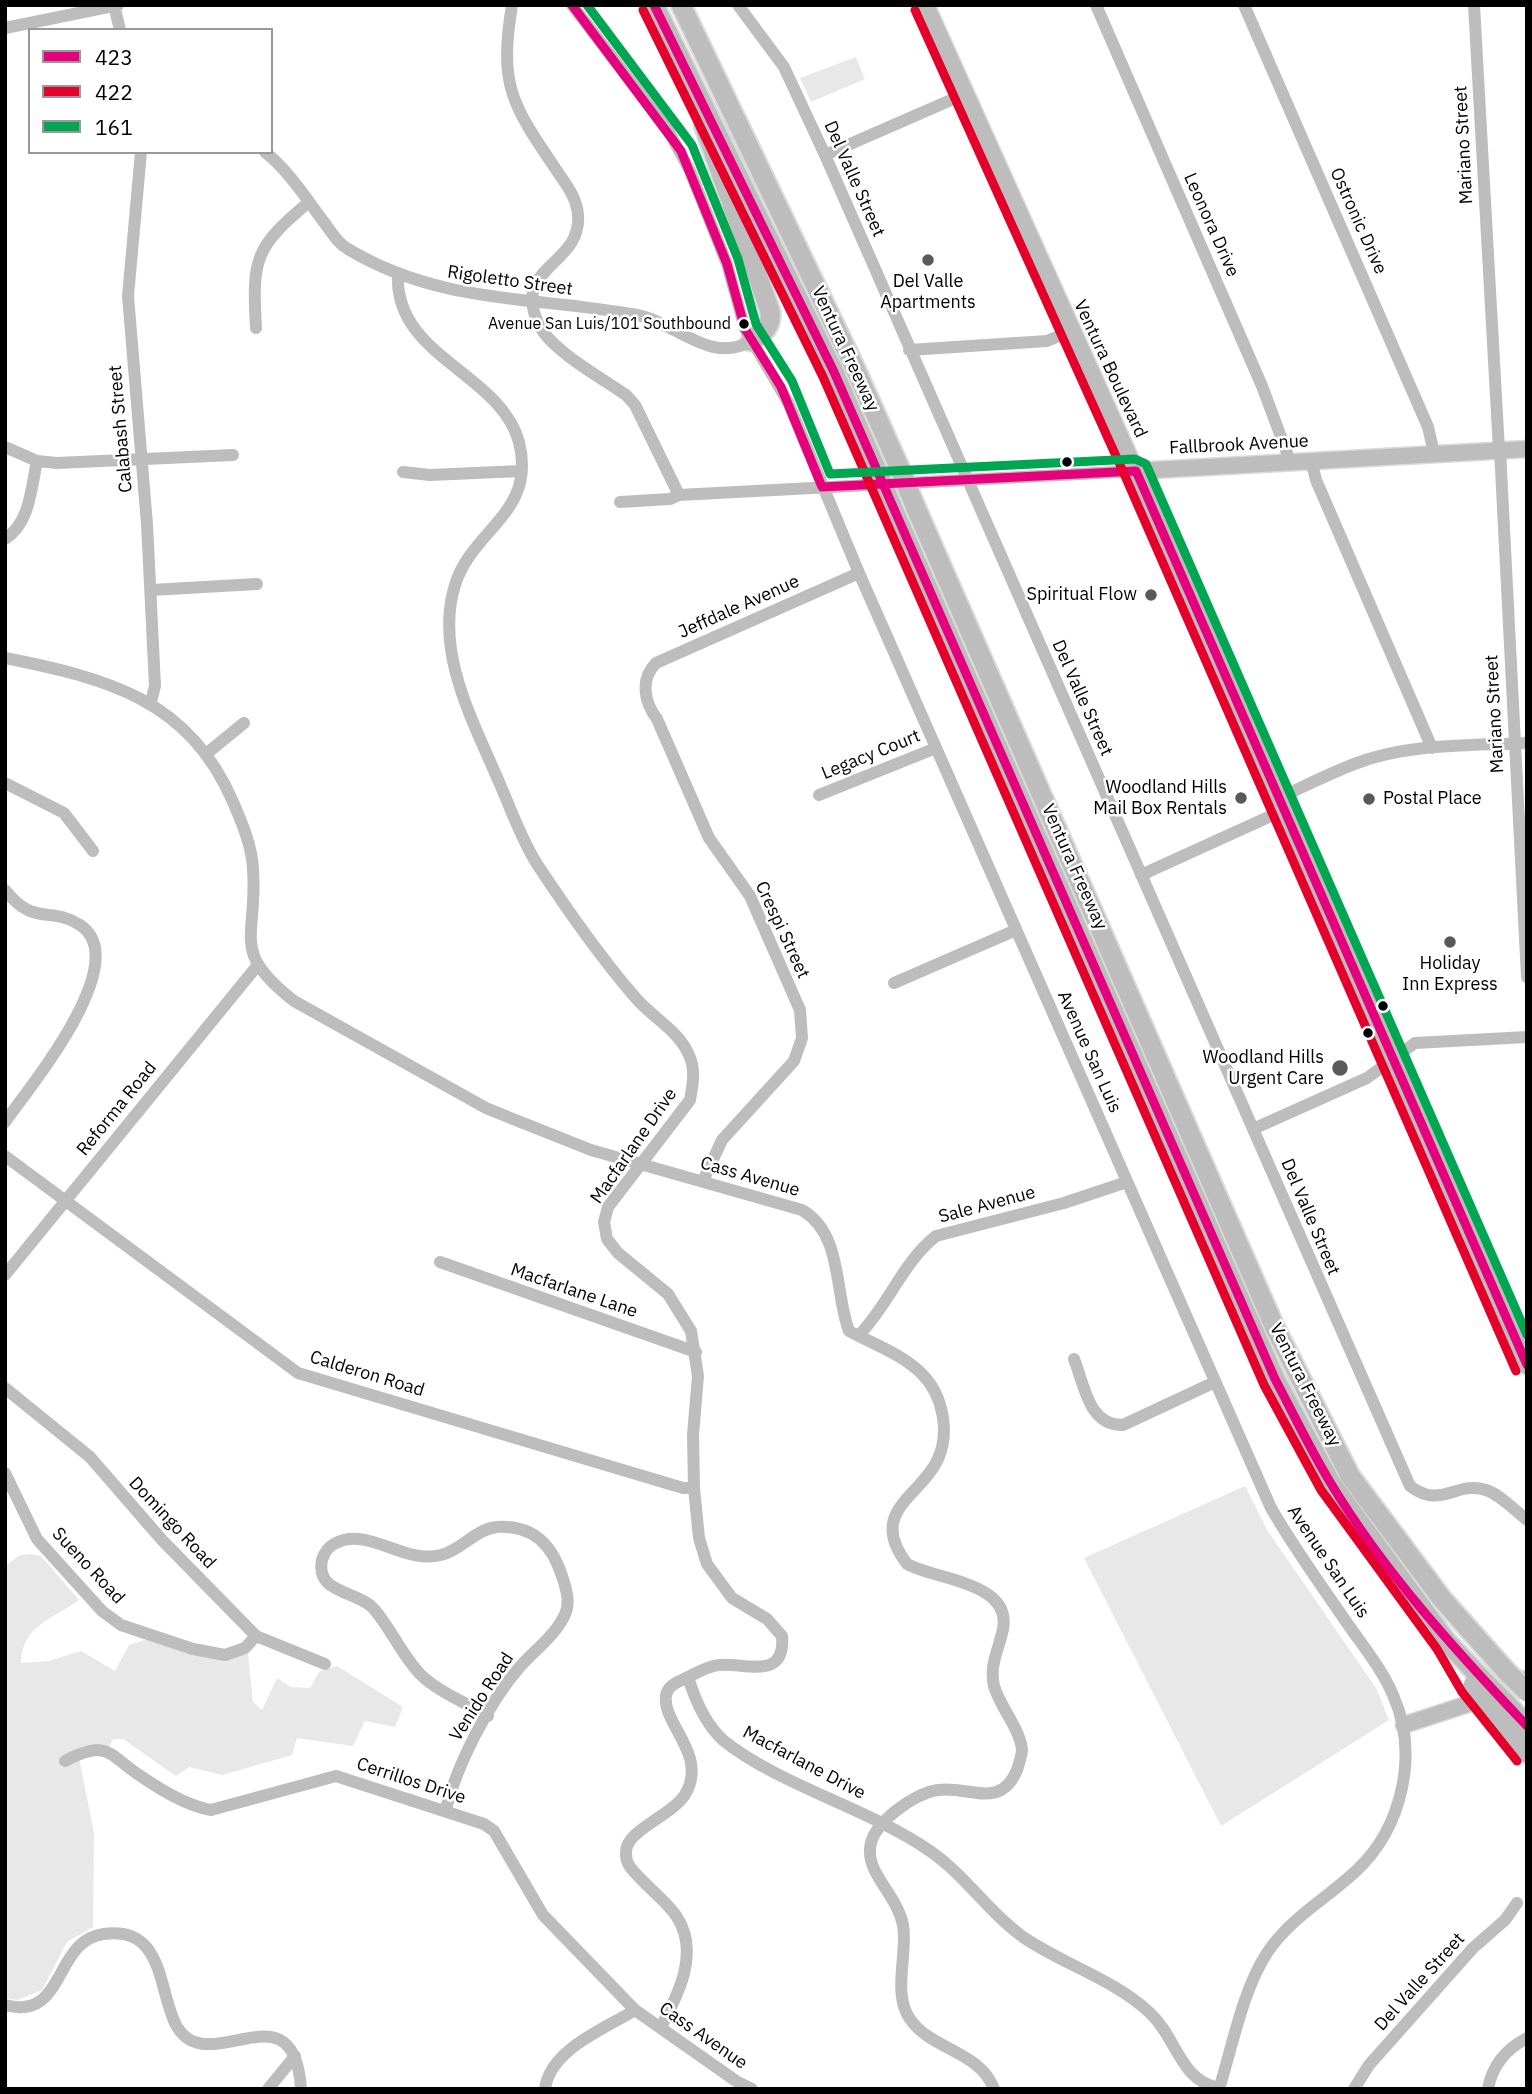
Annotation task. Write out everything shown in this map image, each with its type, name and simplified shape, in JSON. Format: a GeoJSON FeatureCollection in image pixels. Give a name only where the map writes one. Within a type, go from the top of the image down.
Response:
{"type":"FeatureCollection","features":[{"type":"Feature","properties":{"kind":"highway","name":"Ventura Freeway"},"geometry":{"type":"LineString","coordinates":[[654,5],[701,97],[875,466],[1275,1379],[1331,1483],[1476,1681],[1499,1707],[1527,1726]]}},
{"type":"Feature","properties":{"kind":"highway","name":"Ventura Freeway"},"geometry":{"type":"LineString","coordinates":[[681,5],[842,340],[1275,1328],[1350,1476],[1442,1599],[1527,1692]]}},
{"type":"Feature","properties":{"kind":"highway"},"geometry":{"type":"LineString","coordinates":[[701,97],[706,135],[770,311],[771,321],[767,330],[751,341]]}},
{"type":"Feature","properties":{"kind":"highway"},"geometry":{"type":"LineString","coordinates":[[1499,1707],[1527,1753]]}},
{"type":"Feature","properties":{"kind":"main road","name":"Ventura Boulevard"},"geometry":{"type":"LineString","coordinates":[[926,5],[1136,471],[1392,1058],[1521,1336],[1527,1366]]}},
{"type":"Feature","properties":{"kind":"main road","name":"Fallbrook Avenue"},"geometry":{"type":"LineString","coordinates":[[1136,471],[1527,449]]}},
{"type":"Feature","properties":{"kind":"main road"},"geometry":{"type":"LineString","coordinates":[[1404,1725],[1471,1703],[1527,1678]]}},
{"type":"Feature","properties":{"kind":"street"},"geometry":{"type":"LineString","coordinates":[[513,5],[506,41],[508,87],[521,118],[575,198],[578,215],[577,234],[568,250],[534,282],[533,303],[539,326],[547,337],[626,395],[635,405],[679,495]]}},
{"type":"Feature","properties":{"kind":"street","name":"Avenue San Luis"},"geometry":{"type":"LineString","coordinates":[[572,5],[681,151],[727,264],[739,312],[751,341],[781,387],[859,573],[1271,1508],[1293,1545],[1384,1675],[1404,1725],[1405,1773],[1398,1803],[1386,1831],[1357,1870],[1282,1932],[1265,1956],[1254,1977],[1219,2088]]}},
{"type":"Feature","properties":{"kind":"street","name":"Del Valle Street"},"geometry":{"type":"LineString","coordinates":[[738,5],[784,67],[825,155],[1410,1486],[1430,1497],[1468,1489],[1485,1490],[1527,1520]]}},
{"type":"Feature","properties":{"kind":"street","name":"Leonora Drive"},"geometry":{"type":"LineString","coordinates":[[1096,5],[1262,386],[1290,461]]}},
{"type":"Feature","properties":{"kind":"street","name":"Ostronic Drive"},"geometry":{"type":"LineString","coordinates":[[1244,5],[1428,426],[1434,453]]}},
{"type":"Feature","properties":{"kind":"street","name":"Mariano Street"},"geometry":{"type":"LineString","coordinates":[[1474,5],[1499,450],[1520,743],[1527,977]]}},
{"type":"Feature","properties":{"kind":"street"},"geometry":{"type":"LineString","coordinates":[[5,28],[115,6],[120,28]]}},
{"type":"Feature","properties":{"kind":"street"},"geometry":{"type":"LineString","coordinates":[[825,155],[967,93]]}},
{"type":"Feature","properties":{"kind":"street","name":"Calabash Street"},"geometry":{"type":"LineString","coordinates":[[141,154],[128,296],[151,590],[155,686],[151,702]]}},
{"type":"Feature","properties":{"kind":"street","name":"Rigoletto Street"},"geometry":{"type":"LineString","coordinates":[[267,154],[309,202],[341,245],[398,273],[460,293],[647,317],[715,348],[741,347],[751,341]]}},
{"type":"Feature","properties":{"kind":"street"},"geometry":{"type":"LineString","coordinates":[[256,328],[256,266],[272,232],[309,202]]}},
{"type":"Feature","properties":{"kind":"street","name":"Macfarlane Drive"},"geometry":{"type":"LineString","coordinates":[[398,273],[396,295],[419,336],[500,406],[519,443],[519,489],[508,513],[465,561],[454,586],[450,630],[455,671],[472,718],[536,862],[634,997],[679,1039],[689,1054],[694,1079],[690,1100],[608,1208],[604,1222],[607,1239],[668,1294],[691,1331],[698,1376],[693,1435],[694,1488],[699,1538],[707,1564],[732,1598],[779,1629],[782,1645],[776,1660],[760,1668],[718,1665],[688,1677],[704,1717],[723,1740],[752,1759],[882,1823],[929,1850],[1022,1936],[1137,2002],[1162,2027],[1188,2073],[1199,2082],[1219,2088]]}},
{"type":"Feature","properties":{"kind":"street"},"geometry":{"type":"LineString","coordinates":[[909,349],[1047,341],[1071,331]]}},
{"type":"Feature","properties":{"kind":"street"},"geometry":{"type":"LineString","coordinates":[[5,447],[37,461],[70,463],[233,455]]}},
{"type":"Feature","properties":{"kind":"street"},"geometry":{"type":"LineString","coordinates":[[1311,460],[1316,480],[1432,748]]}},
{"type":"Feature","properties":{"kind":"street"},"geometry":{"type":"LineString","coordinates":[[5,539],[18,531],[24,518],[37,461]]}},
{"type":"Feature","properties":{"kind":"street"},"geometry":{"type":"LineString","coordinates":[[403,472],[430,475],[521,471]]}},
{"type":"Feature","properties":{"kind":"street","name":"Fallbrook Avenue"},"geometry":{"type":"LineString","coordinates":[[620,502],[670,499],[679,495],[1136,471]]}},
{"type":"Feature","properties":{"kind":"street","name":"Jeffdale Avenue"},"geometry":{"type":"LineString","coordinates":[[646,683],[649,670],[656,663],[859,573]]}},
{"type":"Feature","properties":{"kind":"street"},"geometry":{"type":"LineString","coordinates":[[151,590],[257,584]]}},
{"type":"Feature","properties":{"kind":"street"},"geometry":{"type":"LineString","coordinates":[[5,658],[73,671],[151,702],[206,754],[226,786],[242,825],[253,865],[250,946],[257,966]]}},
{"type":"Feature","properties":{"kind":"street","name":"Crespi Street"},"geometry":{"type":"LineString","coordinates":[[646,683],[650,709],[657,719],[709,838],[750,896],[800,1010],[802,1038],[794,1061],[722,1140],[703,1181]]}},
{"type":"Feature","properties":{"kind":"street"},"geometry":{"type":"LineString","coordinates":[[206,754],[244,723]]}},
{"type":"Feature","properties":{"kind":"street"},"geometry":{"type":"LineString","coordinates":[[1141,875],[1358,762],[1432,748],[1520,743]]}},
{"type":"Feature","properties":{"kind":"street","name":"Legacy Court"},"geometry":{"type":"LineString","coordinates":[[819,796],[936,748]]}},
{"type":"Feature","properties":{"kind":"street"},"geometry":{"type":"LineString","coordinates":[[5,783],[64,813],[93,850]]}},
{"type":"Feature","properties":{"kind":"street"},"geometry":{"type":"LineString","coordinates":[[5,890],[23,909],[33,914],[69,920],[83,926],[92,940],[95,955],[90,990],[76,1018],[5,1122]]}},
{"type":"Feature","properties":{"kind":"street"},"geometry":{"type":"LineString","coordinates":[[894,983],[1016,930]]}},
{"type":"Feature","properties":{"kind":"street","name":"Cass Avenue"},"geometry":{"type":"LineString","coordinates":[[257,966],[268,980],[295,1001],[486,1108],[591,1150],[802,1210],[812,1216],[829,1240],[849,1331],[860,1334],[908,1362],[934,1389],[943,1420],[943,1438],[938,1459],[900,1504],[894,1539],[907,1564],[982,1589],[1000,1606],[1003,1629],[992,1675],[995,1689],[1022,1750],[1013,1779],[999,1791],[979,1795],[950,1790],[929,1792],[882,1823]]}},
{"type":"Feature","properties":{"kind":"street","name":"Reforma Road"},"geometry":{"type":"LineString","coordinates":[[5,1275],[257,966]]}},
{"type":"Feature","properties":{"kind":"street"},"geometry":{"type":"LineString","coordinates":[[1253,1129],[1367,1079],[1410,1045],[1422,1042],[1527,1037]]}},
{"type":"Feature","properties":{"kind":"street","name":"Calderon Road"},"geometry":{"type":"LineString","coordinates":[[5,1156],[298,1373],[683,1488],[694,1488]]}},
{"type":"Feature","properties":{"kind":"street","name":"Sale Avenue"},"geometry":{"type":"LineString","coordinates":[[860,1334],[877,1316],[920,1249],[936,1236],[1064,1203],[1127,1182]]}},
{"type":"Feature","properties":{"kind":"street","name":"Macfarlane Lane"},"geometry":{"type":"LineString","coordinates":[[440,1262],[696,1352]]}},
{"type":"Feature","properties":{"kind":"street"},"geometry":{"type":"LineString","coordinates":[[1074,1359],[1096,1416],[1108,1425],[1123,1425],[1215,1382]]}},
{"type":"Feature","properties":{"kind":"street","name":"Domingo Road"},"geometry":{"type":"LineString","coordinates":[[5,1388],[90,1457],[162,1540],[256,1636],[325,1664]]}},
{"type":"Feature","properties":{"kind":"street","name":"Sueno Road"},"geometry":{"type":"LineString","coordinates":[[5,1473],[37,1539],[102,1611],[121,1625],[193,1649],[225,1655],[245,1648],[256,1636]]}},
{"type":"Feature","properties":{"kind":"street","name":"Venido Road"},"geometry":{"type":"LineString","coordinates":[[446,1810],[458,1765],[516,1671],[560,1625],[567,1610],[565,1586],[550,1547],[531,1533],[509,1527],[494,1527],[479,1533],[457,1549],[425,1557],[400,1553],[376,1542],[345,1540],[332,1544],[323,1554],[320,1570],[332,1589],[362,1599],[373,1609],[420,1674],[488,1716]]}},
{"type":"Feature","properties":{"kind":"street"},"geometry":{"type":"LineString","coordinates":[[661,2027],[678,1994],[687,1960],[686,1938],[677,1917],[628,1866],[625,1853],[628,1841],[679,1805],[691,1783],[686,1743],[666,1705],[666,1693],[672,1685],[688,1677]]}},
{"type":"Feature","properties":{"kind":"street","name":"Cerrillos Drive"},"geometry":{"type":"LineString","coordinates":[[65,1761],[82,1752],[108,1752],[120,1758],[140,1776],[198,1808],[211,1810],[336,1776],[484,1824],[494,1831],[543,1915],[635,2010]]}},
{"type":"Feature","properties":{"kind":"street"},"geometry":{"type":"LineString","coordinates":[[882,1823],[871,1838],[869,1852],[873,1871],[893,1896],[902,1920],[903,2002],[908,2018],[919,2029],[979,2066],[994,2089]]}},
{"type":"Feature","properties":{"kind":"street","name":"Del Valle Street"},"geometry":{"type":"LineString","coordinates":[[1354,2089],[1369,2065],[1517,1903]]}},
{"type":"Feature","properties":{"kind":"street"},"geometry":{"type":"LineString","coordinates":[[5,2005],[23,2006],[39,2001],[58,1982],[71,1952],[88,1938],[120,1934],[148,1948],[157,1962],[176,2024],[187,2038],[218,2045],[264,2034],[288,2046],[295,2056],[301,2089]]}},
{"type":"Feature","properties":{"kind":"street"},"geometry":{"type":"LineString","coordinates":[[545,2089],[555,2062],[565,2053],[635,2010]]}},
{"type":"Feature","properties":{"kind":"street","name":"Cass Avenue"},"geometry":{"type":"LineString","coordinates":[[635,2010],[736,2081],[752,2089]]}},
{"type":"Feature","properties":{"kind":"street"},"geometry":{"type":"LineString","coordinates":[[1488,2089],[1499,2061],[1510,2048],[1527,2038]]}},
{"type":"Feature","properties":{"kind":"street"},"geometry":{"type":"LineString","coordinates":[[268,2089],[295,2056]]}},
{"type":"Feature","properties":{"kind":"shaded area"},"geometry":{"type":"Polygon","coordinates":[[[856,57],[865,79],[811,102],[800,78],[856,57]]]}},
{"type":"Feature","properties":{"kind":"shaded area"},"geometry":{"type":"Polygon","coordinates":[[[1245,1486],[1267,1530],[1376,1688],[1389,1720],[1221,1826],[1084,1558],[1245,1486]]]}},
{"type":"Feature","properties":{"kind":"shaded area"},"geometry":{"type":"Polygon","coordinates":[[[20,1555],[41,1556],[79,1600],[32,1632],[23,1650],[21,1663],[49,1661],[81,1651],[115,1671],[129,1645],[148,1639],[207,1658],[248,1654],[253,1702],[262,1710],[277,1678],[291,1687],[310,1688],[319,1672],[337,1666],[403,1707],[395,1727],[365,1721],[353,1746],[297,1738],[292,1755],[222,1775],[189,1767],[176,1776],[123,1739],[113,1739],[109,1748],[83,1746],[59,1761],[62,1767],[79,1758],[94,1833],[93,1927],[67,1942],[42,1990],[18,2000],[5,1998],[5,1566],[20,1555]]]}},
{"type":"Feature","properties":{"kind":"transit line","name":"423"},"geometry":{"type":"LineString","coordinates":[[572,5],[681,151],[727,264],[745,329],[781,387],[822,487],[1136,471],[1527,1365]]}},
{"type":"Feature","properties":{"kind":"transit line","name":"161"},"geometry":{"type":"LineString","coordinates":[[587,5],[692,145],[738,259],[756,324],[792,381],[830,474],[1135,459],[1146,464],[1527,1335]]}},
{"type":"Feature","properties":{"kind":"transit line","name":"423"},"geometry":{"type":"LineString","coordinates":[[654,5],[834,372],[1275,1379],[1323,1469],[1373,1547],[1447,1639],[1527,1726]]}},
{"type":"Feature","properties":{"kind":"transit line","name":"422"},"geometry":{"type":"LineString","coordinates":[[643,10],[823,377],[1264,1385],[1321,1490],[1437,1649],[1462,1692],[1517,1761]]}},
{"type":"Feature","properties":{"kind":"transit line","name":"422"},"geometry":{"type":"LineString","coordinates":[[915,10],[1125,476],[1516,1371]]}},
{"type":"Feature","properties":{"kind":"place","name":"Del Valle Apartments"},"geometry":{"type":"Point","coordinates":[928,260]}},
{"type":"Feature","properties":{"kind":"place","name":"Avenue San Luis/101 Southbound"},"geometry":{"type":"Point","coordinates":[744,324]}},
{"type":"Feature","properties":{"kind":"place","name":"Spiritual Flow"},"geometry":{"type":"Point","coordinates":[1151,595]}},
{"type":"Feature","properties":{"kind":"place","name":"Woodland Hills Mail Box Rentals"},"geometry":{"type":"Point","coordinates":[1241,798]}},
{"type":"Feature","properties":{"kind":"place","name":"Postal Place"},"geometry":{"type":"Point","coordinates":[1369,799]}},
{"type":"Feature","properties":{"kind":"place","name":"Holiday Inn Express"},"geometry":{"type":"Point","coordinates":[1450,942]}},
{"type":"Feature","properties":{"kind":"place","name":"Woodland Hills Urgent Care"},"geometry":{"type":"Point","coordinates":[1340,1068]}}]}
